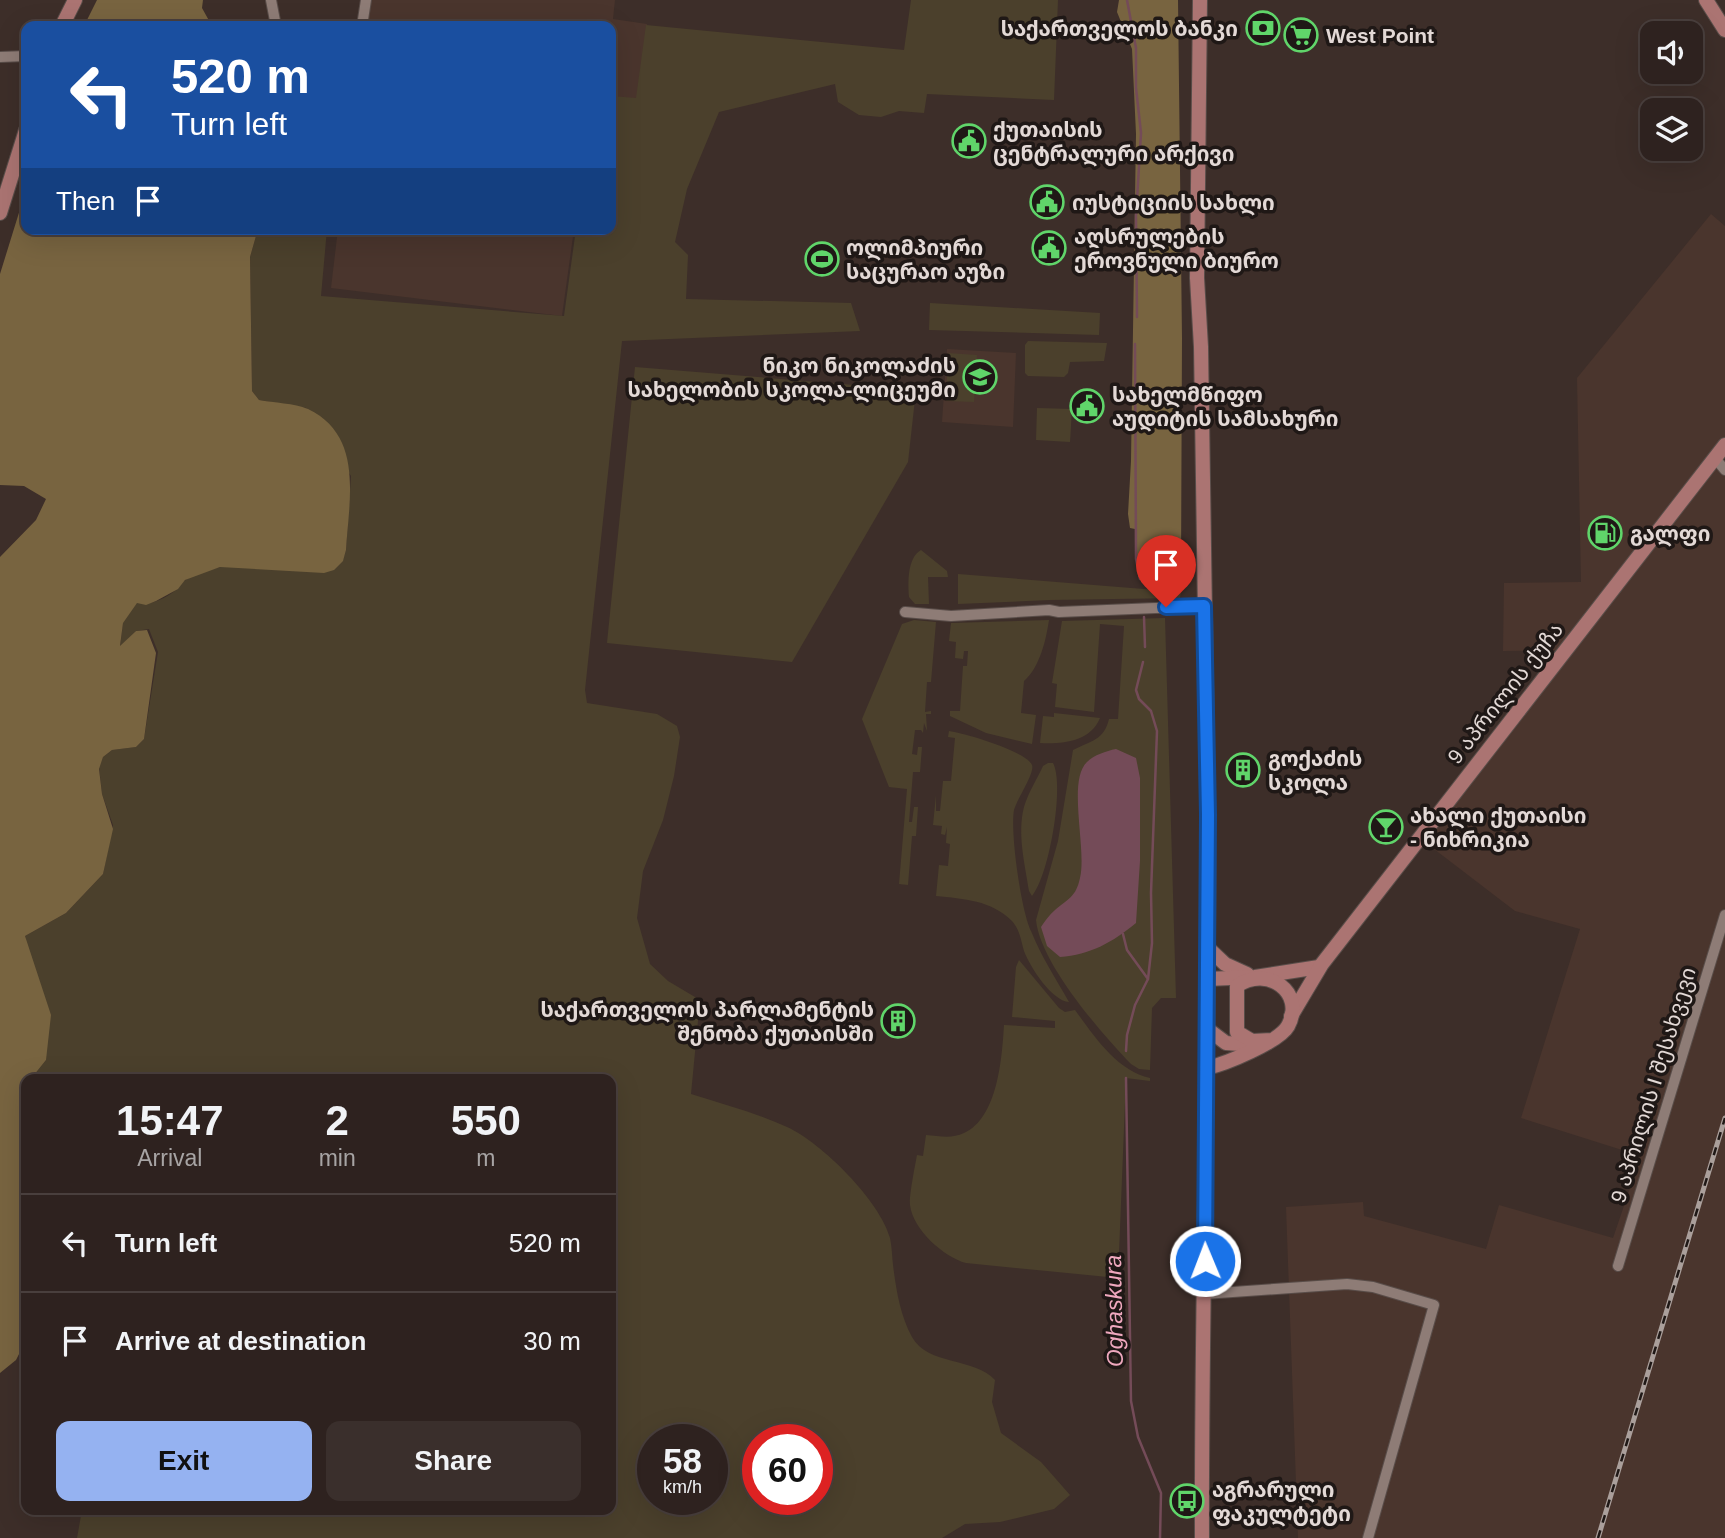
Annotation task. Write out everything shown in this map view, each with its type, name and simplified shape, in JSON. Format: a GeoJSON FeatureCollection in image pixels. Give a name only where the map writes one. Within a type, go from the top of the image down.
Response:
{"type":"FeatureCollection","features":[{"type":"Feature","properties":{"kind":"main road"},"geometry":{"type":"LineString","coordinates":[[64,21],[75,0]]}},
{"type":"Feature","properties":{"kind":"main road"},"geometry":{"type":"LineString","coordinates":[[1200,0],[1197,278],[1201,347],[1208,815],[1207,1068],[1201,1378],[1202,1538]]}},
{"type":"Feature","properties":{"kind":"main road"},"geometry":{"type":"LineString","coordinates":[[1706,0],[1725,30]]}},
{"type":"Feature","properties":{"kind":"main road"},"geometry":{"type":"LineString","coordinates":[[0,213],[21,146]]}},
{"type":"Feature","properties":{"kind":"main road","name":"9 აპრილის ქუჩა"},"geometry":{"type":"LineString","coordinates":[[1291,1016],[1319,967],[1720,464],[1725,445]]}},
{"type":"Feature","properties":{"kind":"main road"},"geometry":{"type":"LineString","coordinates":[[1207,947],[1226,964],[1255,977],[1279,983],[1292,1004],[1291,1016],[1283,1032],[1226,1064],[1207,1068]]}},
{"type":"Feature","properties":{"kind":"main road"},"geometry":{"type":"LineString","coordinates":[[1208,979],[1255,977],[1319,967]]}},
{"type":"Feature","properties":{"kind":"main road"},"geometry":{"type":"LineString","coordinates":[[1255,977],[1237,986],[1237,1032],[1252,1041],[1265,1043]]}},
{"type":"Feature","properties":{"kind":"main road"},"geometry":{"type":"LineString","coordinates":[[1206,1028],[1226,1043],[1265,1043]]}},
{"type":"Feature","properties":{"kind":"street"},"geometry":{"type":"LineString","coordinates":[[271,0],[275,21]]}},
{"type":"Feature","properties":{"kind":"street"},"geometry":{"type":"LineString","coordinates":[[363,21],[366,0]]}},
{"type":"Feature","properties":{"kind":"street"},"geometry":{"type":"LineString","coordinates":[[0,57],[21,56]]}},
{"type":"Feature","properties":{"kind":"street"},"geometry":{"type":"LineString","coordinates":[[905,612],[951,616],[1049,610],[1204,606]]}},
{"type":"Feature","properties":{"kind":"street","name":"9 აპრილის I შესახვევი"},"geometry":{"type":"LineString","coordinates":[[1618,1266],[1725,915]]}},
{"type":"Feature","properties":{"kind":"street"},"geometry":{"type":"LineString","coordinates":[[1204,1294],[1347,1284],[1373,1287],[1434,1306],[1368,1538]]}},
{"type":"Feature","properties":{"kind":"shaded area"},"geometry":{"type":"Polygon","coordinates":[[[97,0],[203,0],[202,8],[209,21],[86,21],[97,0]]]}},
{"type":"Feature","properties":{"kind":"shaded area"},"geometry":{"type":"Polygon","coordinates":[[[371,0],[615,0],[613,19],[647,24],[637,100],[616,97],[616,21],[369,21],[371,0]]]}},
{"type":"Feature","properties":{"kind":"shaded area"},"geometry":{"type":"Polygon","coordinates":[[[911,0],[1058,0],[1054,100],[927,94],[924,113],[899,111],[881,117],[859,115],[838,102],[835,84],[719,112],[687,189],[675,242],[688,255],[686,299],[851,303],[860,331],[622,341],[585,690],[587,703],[657,714],[677,726],[680,737],[663,820],[643,871],[637,918],[650,964],[668,981],[700,1000],[691,1094],[787,1127],[816,1146],[848,1175],[875,1207],[890,1238],[899,1302],[912,1337],[929,1353],[975,1368],[995,1380],[992,1402],[1001,1433],[1041,1462],[1070,1495],[1054,1509],[1000,1522],[965,1524],[942,1538],[77,1538],[81,1515],[616,1515],[616,1074],[35,1074],[46,1060],[25,936],[66,913],[103,874],[113,825],[102,794],[99,767],[103,757],[112,750],[136,747],[144,739],[158,652],[149,629],[136,631],[120,647],[123,622],[137,602],[159,600],[175,591],[187,579],[220,567],[335,566],[343,560],[351,476],[306,408],[259,400],[252,391],[250,257],[256,235],[326,235],[321,296],[564,316],[575,235],[616,235],[616,96],[636,98],[646,25],[904,50],[911,0]]]}},
{"type":"Feature","properties":{"kind":"shaded area"},"geometry":{"type":"Polygon","coordinates":[[[1119,0],[1178,0],[1182,338],[1181,572],[1143,571],[1136,559],[1135,529],[1130,528],[1128,514],[1136,134],[1132,49],[1117,12],[1119,0]]]}},
{"type":"Feature","properties":{"kind":"shaded area"},"geometry":{"type":"Polygon","coordinates":[[[21,206],[21,235],[256,235],[250,257],[252,391],[259,400],[302,407],[326,421],[338,435],[345,452],[350,490],[346,550],[343,561],[334,570],[324,573],[220,567],[185,580],[178,589],[156,601],[146,605],[137,603],[123,623],[120,646],[136,631],[147,630],[156,653],[144,739],[136,747],[112,750],[103,757],[99,769],[102,794],[113,829],[103,874],[66,913],[25,936],[51,1015],[46,1060],[35,1074],[21,1074],[21,1350],[16,1360],[0,1373],[0,557],[36,520],[46,499],[24,486],[0,485],[0,274],[21,206]]]}},
{"type":"Feature","properties":{"kind":"shaded area"},"geometry":{"type":"Polygon","coordinates":[[[1711,214],[1725,226],[1725,445],[1715,458],[1725,469],[1725,1538],[1298,1538],[1286,1207],[1363,1202],[1364,1216],[1486,1249],[1499,1205],[1613,1238],[1641,1156],[1521,1118],[1580,929],[1515,911],[1417,836],[1565,650],[1503,651],[1504,583],[1581,582],[1577,378],[1711,214]]]}},
{"type":"Feature","properties":{"kind":"shaded area"},"geometry":{"type":"Polygon","coordinates":[[[337,235],[573,235],[562,316],[331,288],[337,235]]]}},
{"type":"Feature","properties":{"kind":"shaded area"},"geometry":{"type":"Polygon","coordinates":[[[930,303],[1100,313],[1099,335],[929,330],[930,303]]]}},
{"type":"Feature","properties":{"kind":"shaded area"},"geometry":{"type":"Polygon","coordinates":[[[1028,341],[1107,343],[1104,361],[1070,362],[1068,373],[1064,377],[1028,376],[1025,373],[1025,345],[1028,341]]]}},
{"type":"Feature","properties":{"kind":"shaded area","name":"ნიკო ნიკოლაძის სახელობის სკოლა-ლიცეუმი"},"geometry":{"type":"Polygon","coordinates":[[[947,349],[1016,353],[1013,427],[942,422],[947,349]]]}},
{"type":"Feature","properties":{"kind":"shaded area"},"geometry":{"type":"Polygon","coordinates":[[[948,353],[977,355],[974,402],[946,401],[948,353]]]}},
{"type":"Feature","properties":{"kind":"shaded area"},"geometry":{"type":"Polygon","coordinates":[[[635,367],[916,390],[908,462],[792,662],[607,643],[635,367]]]}},
{"type":"Feature","properties":{"kind":"shaded area"},"geometry":{"type":"Polygon","coordinates":[[[1037,408],[1072,409],[1070,442],[1036,440],[1037,408]]]}},
{"type":"Feature","properties":{"kind":"shaded area"},"geometry":{"type":"Polygon","coordinates":[[[921,550],[947,571],[948,577],[928,577],[929,604],[915,604],[909,597],[911,565],[921,550]]]}},
{"type":"Feature","properties":{"kind":"shaded area"},"geometry":{"type":"Polygon","coordinates":[[[958,574],[1181,592],[1180,598],[958,604],[958,574]]]}},
{"type":"Feature","properties":{"kind":"shaded area"},"geometry":{"type":"Polygon","coordinates":[[[1165,618],[1176,998],[1161,998],[1152,1008],[1150,1070],[1139,1069],[1131,1064],[1074,996],[1048,956],[1036,920],[1058,841],[1073,750],[1100,736],[1109,719],[1118,719],[1124,626],[1100,624],[1094,712],[1055,707],[1057,684],[1052,683],[1062,621],[1165,618]]]}},
{"type":"Feature","properties":{"kind":"shaded area"},"geometry":{"type":"Polygon","coordinates":[[[914,620],[936,622],[931,682],[927,682],[925,712],[931,711],[931,714],[926,714],[927,731],[924,723],[923,733],[921,730],[915,730],[912,754],[917,755],[918,747],[922,747],[920,772],[913,772],[909,822],[912,822],[914,807],[918,807],[916,836],[912,836],[908,885],[899,884],[907,789],[889,787],[862,719],[902,624],[914,620]]]}},
{"type":"Feature","properties":{"kind":"shaded area"},"geometry":{"type":"Polygon","coordinates":[[[1049,620],[1038,661],[1024,681],[1021,713],[1036,715],[1032,744],[986,733],[950,716],[950,711],[960,711],[963,666],[967,666],[968,651],[964,651],[963,659],[955,658],[956,642],[949,641],[951,623],[1049,620]]]}},
{"type":"Feature","properties":{"kind":"shaded area"},"geometry":{"type":"Polygon","coordinates":[[[1054,713],[1100,718],[1083,737],[1066,742],[1040,743],[1043,716],[1054,717],[1054,713]]]}},
{"type":"Feature","properties":{"kind":"shaded area"},"geometry":{"type":"Polygon","coordinates":[[[949,731],[1007,749],[1019,754],[1032,765],[1031,774],[1014,810],[1017,871],[1027,921],[1069,1002],[1056,996],[1036,974],[1024,951],[1017,928],[1004,914],[977,902],[936,896],[939,865],[948,866],[950,844],[946,843],[947,827],[945,835],[941,834],[942,826],[933,825],[936,795],[936,811],[940,811],[943,781],[951,781],[955,738],[948,737],[949,731]]]}},
{"type":"Feature","properties":{"kind":"shaded area"},"geometry":{"type":"Polygon","coordinates":[[[1116,749],[1136,758],[1140,778],[1140,861],[1136,923],[1101,946],[1081,954],[1060,957],[1047,946],[1041,927],[1051,914],[1074,894],[1080,878],[1078,784],[1081,771],[1093,757],[1116,749]]]}},
{"type":"Feature","properties":{"kind":"shaded area"},"geometry":{"type":"Polygon","coordinates":[[[1053,763],[1056,774],[1056,809],[1044,870],[1032,896],[1022,849],[1022,817],[1030,791],[1043,766],[1053,763]]]}},
{"type":"Feature","properties":{"kind":"shaded area"},"geometry":{"type":"Polygon","coordinates":[[[1019,960],[1059,1008],[1065,1012],[1075,1010],[1107,1051],[1127,1068],[1150,1078],[1150,1081],[1126,1078],[1118,1278],[966,1263],[939,1249],[923,1233],[912,1214],[910,1201],[917,1155],[923,1156],[926,1135],[959,1135],[975,1125],[984,1114],[996,1085],[1004,1025],[1055,1028],[1055,1021],[1012,1017],[1016,967],[1019,960]]]}},
{"type":"Feature","properties":{"kind":"shaded area"},"geometry":{"type":"Polygon","coordinates":[[[21,1280],[21,1346],[20,1295],[21,1280]]]}},
{"type":"Feature","properties":{"kind":"waterway"},"geometry":{"type":"LineString","coordinates":[[1127,0],[1136,48],[1136,88],[1141,133],[1136,216],[1137,317]]}},
{"type":"Feature","properties":{"kind":"waterway","name":"Oghaskura"},"geometry":{"type":"LineString","coordinates":[[1135,344],[1136,559],[1140,579]]}},
{"type":"Feature","properties":{"kind":"waterway","name":"Oghaskura"},"geometry":{"type":"LineString","coordinates":[[1144,617],[1145,647]]}},
{"type":"Feature","properties":{"kind":"waterway","name":"Oghaskura"},"geometry":{"type":"LineString","coordinates":[[1126,1051],[1135,1005],[1148,979],[1152,943],[1151,893],[1157,731],[1151,711],[1139,699],[1136,690],[1143,662]]}},
{"type":"Feature","properties":{"kind":"waterway"},"geometry":{"type":"LineString","coordinates":[[1123,934],[1127,950],[1148,979]]}},
{"type":"Feature","properties":{"kind":"waterway","name":"Oghaskura"},"geometry":{"type":"LineString","coordinates":[[1126,1078],[1131,1401],[1138,1437],[1161,1493],[1160,1538]]}},
{"type":"Feature","properties":{"kind":"railway"},"geometry":{"type":"LineString","coordinates":[[1598,1538],[1725,1118]]}},
{"type":"Feature","properties":{"kind":"place","name":"საქართველოს ბანკი"},"geometry":{"type":"Point","coordinates":[1263,28]}},
{"type":"Feature","properties":{"kind":"place","name":"West Point"},"geometry":{"type":"Point","coordinates":[1301,35]}},
{"type":"Feature","properties":{"kind":"place","name":"ქუთაისის ცენტრალური არქივი"},"geometry":{"type":"Point","coordinates":[969,141]}},
{"type":"Feature","properties":{"kind":"place","name":"იუსტიციის სახლი"},"geometry":{"type":"Point","coordinates":[1047,202]}},
{"type":"Feature","properties":{"kind":"place","name":"აღსრულების ეროვნული ბიურო"},"geometry":{"type":"Point","coordinates":[1049,248]}},
{"type":"Feature","properties":{"kind":"place","name":"ოლიმპიური საცურაო აუზი"},"geometry":{"type":"Point","coordinates":[822,259]}},
{"type":"Feature","properties":{"kind":"place","name":"ნიკო ნიკოლაძის სახელობის სკოლა-ლიცეუმი"},"geometry":{"type":"Point","coordinates":[980,377]}},
{"type":"Feature","properties":{"kind":"place","name":"სახელმწიფო აუდიტის სამსახური"},"geometry":{"type":"Point","coordinates":[1087,406]}},
{"type":"Feature","properties":{"kind":"place","name":"გალფი"},"geometry":{"type":"Point","coordinates":[1605,533]}},
{"type":"Feature","properties":{"kind":"place","name":"გოქაძის სკოლა"},"geometry":{"type":"Point","coordinates":[1243,770]}},
{"type":"Feature","properties":{"kind":"place","name":"ახალი ქუთაისი - ნიხრიკია"},"geometry":{"type":"Point","coordinates":[1386,827]}},
{"type":"Feature","properties":{"kind":"place","name":"საქართველოს პარლამენტის შენობა ქუთაისში"},"geometry":{"type":"Point","coordinates":[898,1021]}},
{"type":"Feature","properties":{"kind":"place","name":"აგრარული ფაკულტეტი"},"geometry":{"type":"Point","coordinates":[1187,1501]}},
{"type":"Feature","properties":{"kind":"route"},"geometry":{"type":"LineString","coordinates":[[1166,607],[1204,606],[1208,815],[1205,1261]]}}]}
